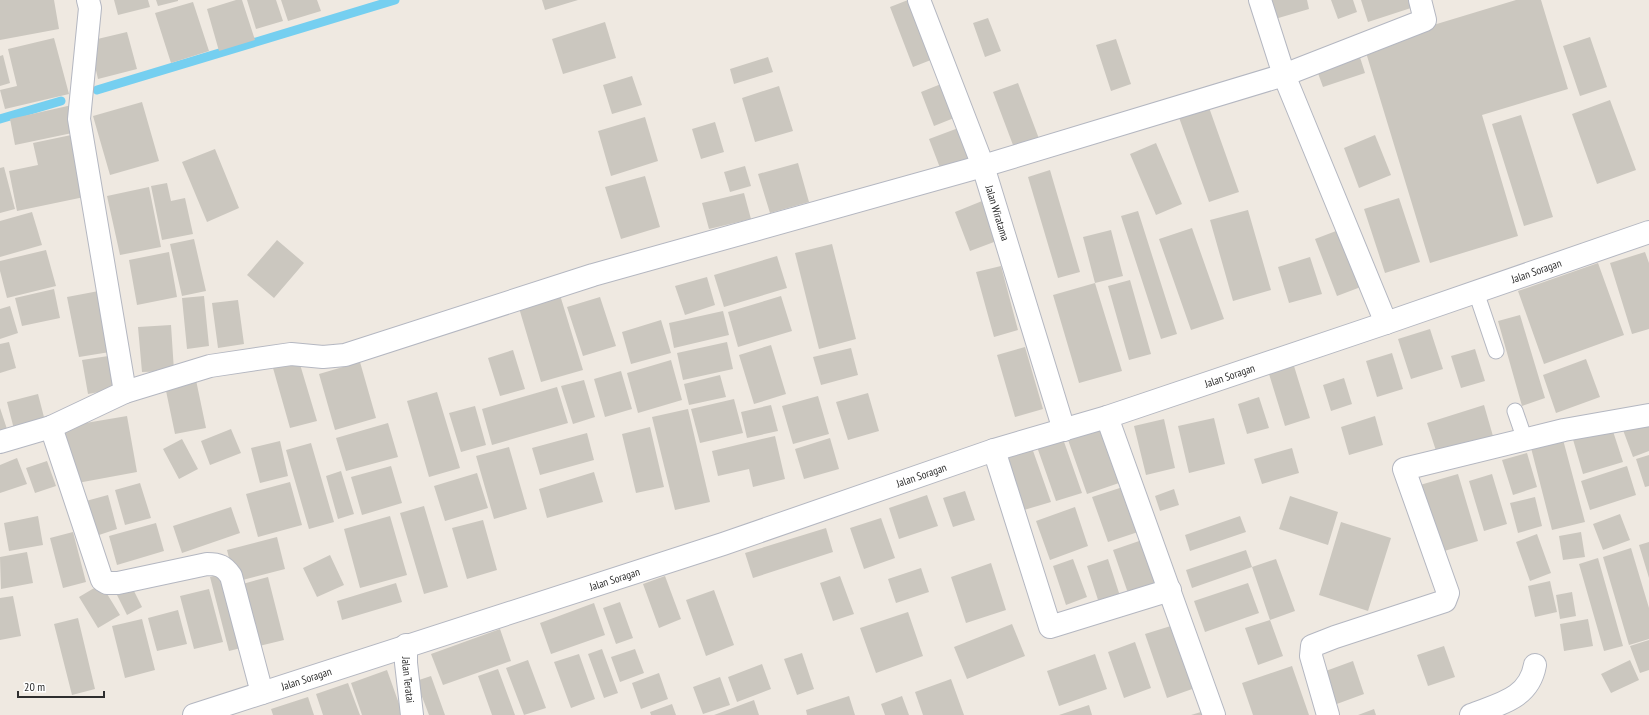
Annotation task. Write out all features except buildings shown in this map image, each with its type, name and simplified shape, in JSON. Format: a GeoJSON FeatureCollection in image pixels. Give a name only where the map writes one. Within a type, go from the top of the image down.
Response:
{"type":"FeatureCollection","features":[{"type":"Feature","properties":{"kind":"street"},"geometry":{"type":"LineString","coordinates":[[88,0],[90,8],[79,119],[125,392]]}},
{"type":"Feature","properties":{"kind":"street","name":"Jalan Wiratama"},"geometry":{"type":"LineString","coordinates":[[919,0],[983,166],[1064,430]]}},
{"type":"Feature","properties":{"kind":"street"},"geometry":{"type":"LineString","coordinates":[[1260,0],[1284,74],[1386,323]]}},
{"type":"Feature","properties":{"kind":"street"},"geometry":{"type":"LineString","coordinates":[[0,442],[51,427],[125,392],[210,366],[291,354],[323,357],[345,355],[593,275],[983,166],[1284,74],[1425,20],[1420,0]]}},
{"type":"Feature","properties":{"kind":"street","name":"Jalan Soragan"},"geometry":{"type":"LineString","coordinates":[[194,715],[406,645],[722,544],[994,450],[1106,417],[1386,323],[1649,232]]}},
{"type":"Feature","properties":{"kind":"street"},"geometry":{"type":"LineString","coordinates":[[1328,715],[1311,656],[1312,646],[1445,601],[1448,593],[1404,469],[1564,430],[1649,415]]}},
{"type":"Feature","properties":{"kind":"street"},"geometry":{"type":"LineString","coordinates":[[1106,417],[1170,590],[1214,715]]}},
{"type":"Feature","properties":{"kind":"street"},"geometry":{"type":"LineString","coordinates":[[51,427],[102,580],[107,583],[118,583],[207,564],[215,564],[224,567],[230,576],[262,693]]}},
{"type":"Feature","properties":{"kind":"street"},"geometry":{"type":"LineString","coordinates":[[994,450],[1050,627],[1170,590]]}},
{"type":"Feature","properties":{"kind":"street","name":"Jalan Teratai"},"geometry":{"type":"LineString","coordinates":[[406,645],[406,663],[412,715]]}},
{"type":"Feature","properties":{"kind":"street"},"geometry":{"type":"LineString","coordinates":[[1471,715],[1510,700],[1524,691],[1533,677],[1535,665]]}},
{"type":"Feature","properties":{"kind":"lane"},"geometry":{"type":"LineString","coordinates":[[1476,292],[1496,352]]}},
{"type":"Feature","properties":{"kind":"lane"},"geometry":{"type":"LineString","coordinates":[[1515,411],[1525,440]]}},
{"type":"Feature","properties":{"kind":"waterway"},"geometry":{"type":"LineString","coordinates":[[97,90],[395,0]]}},
{"type":"Feature","properties":{"kind":"waterway"},"geometry":{"type":"LineString","coordinates":[[0,119],[61,101]]}}]}
